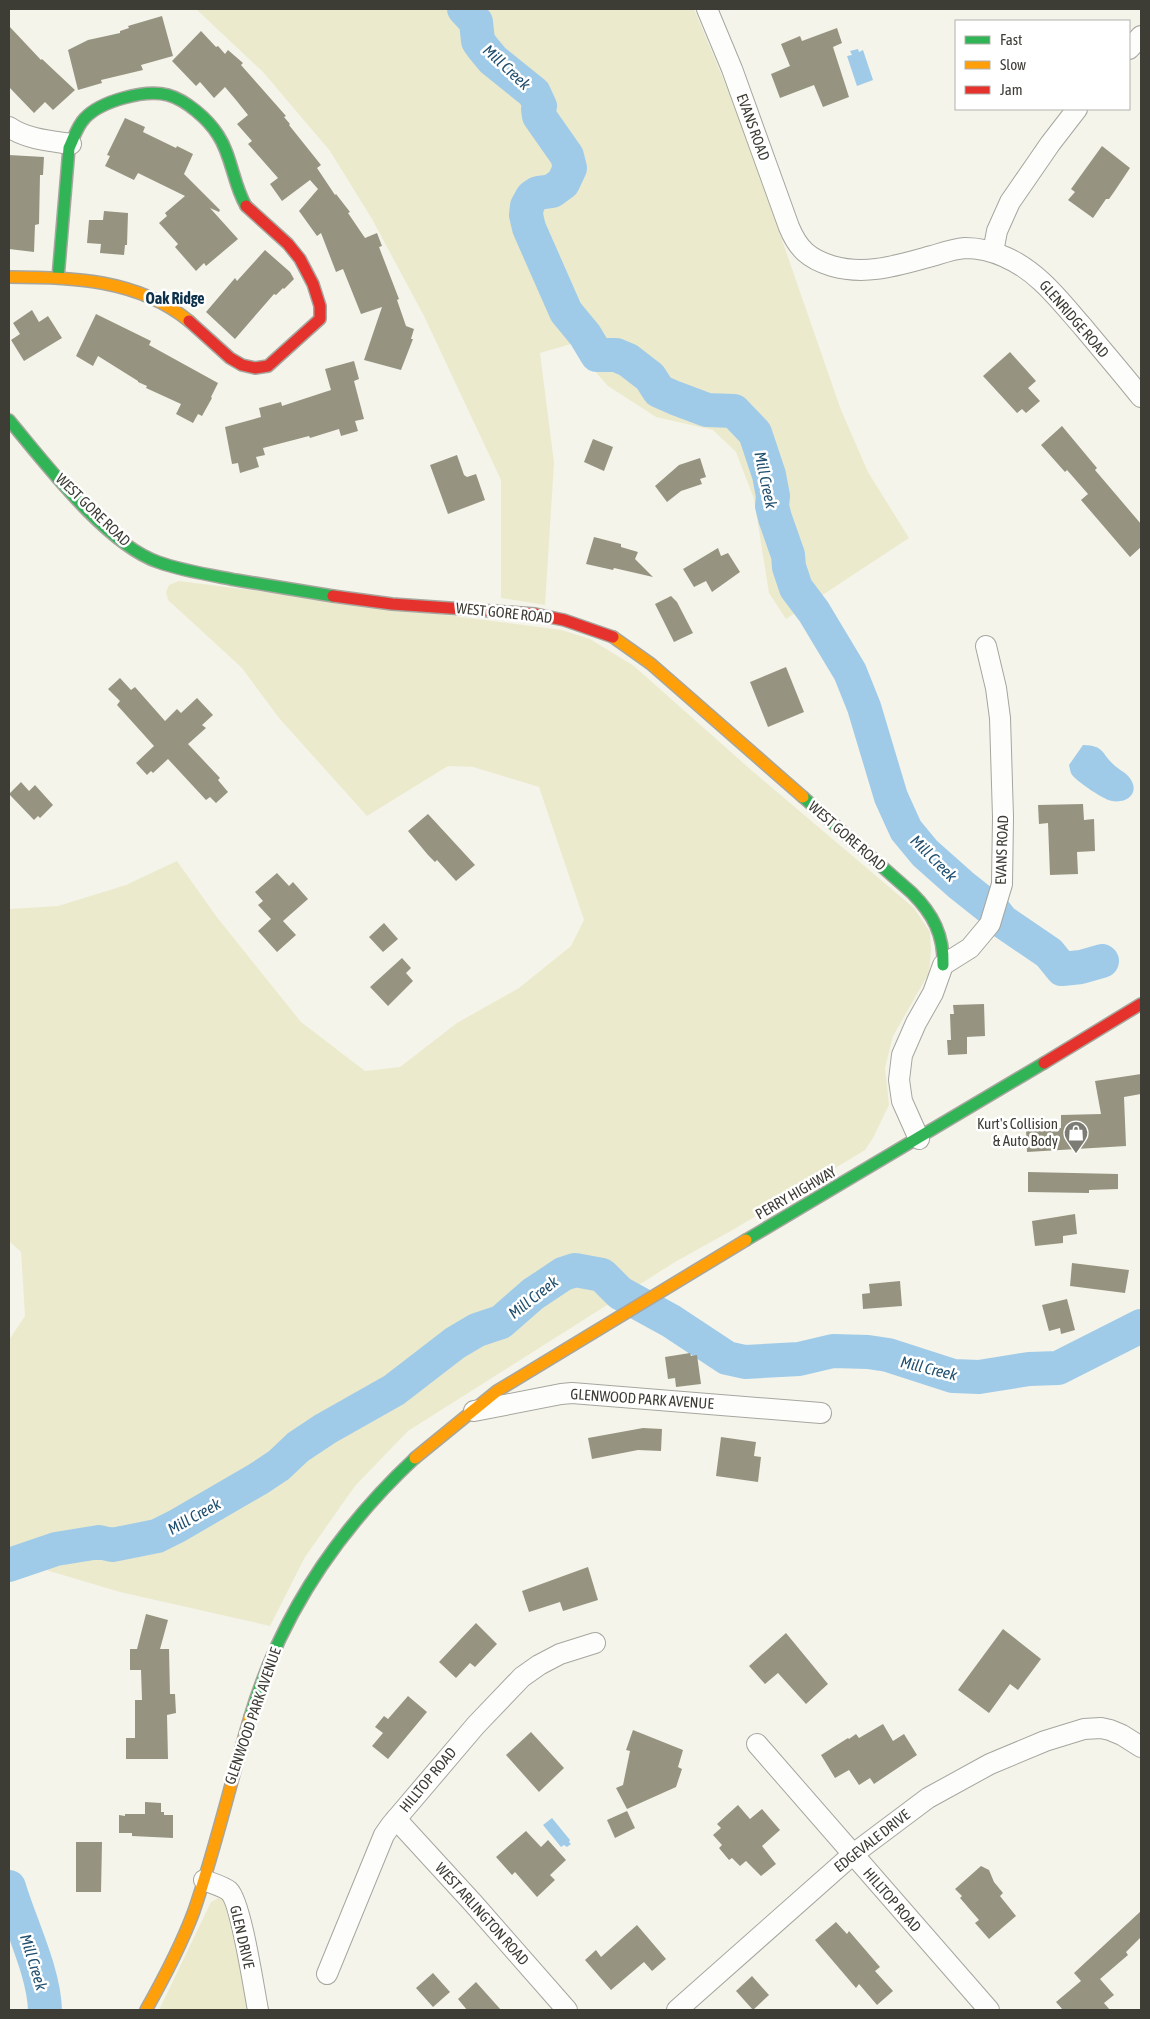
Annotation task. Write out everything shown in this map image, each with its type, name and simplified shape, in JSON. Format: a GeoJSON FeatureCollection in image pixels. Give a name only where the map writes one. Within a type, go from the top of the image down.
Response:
{"type":"FeatureCollection","features":[{"type":"Feature","properties":{"kind":"street","name":"EVANS ROAD"},"geometry":{"type":"LineString","coordinates":[[707,9],[729,61],[789,227],[798,246]]}},
{"type":"Feature","properties":{"kind":"street"},"geometry":{"type":"LineString","coordinates":[[1130,48],[1141,36]]}},
{"type":"Feature","properties":{"kind":"street"},"geometry":{"type":"LineString","coordinates":[[9,277],[58,278],[106,282],[123,286],[178,312],[220,350],[240,364],[250,367],[261,368],[268,366],[320,319],[321,313],[312,278],[304,262],[275,232],[260,222],[246,205],[238,189],[224,147],[217,134],[192,109],[168,95],[154,93],[116,101],[100,108],[86,116],[76,130],[69,148],[58,278]]}},
{"type":"Feature","properties":{"kind":"street"},"geometry":{"type":"LineString","coordinates":[[993,252],[997,231],[1010,202],[1076,110]]}},
{"type":"Feature","properties":{"kind":"street"},"geometry":{"type":"LineString","coordinates":[[9,127],[31,137],[71,144]]}},
{"type":"Feature","properties":{"kind":"street","name":"GLENRIDGE ROAD"},"geometry":{"type":"LineString","coordinates":[[798,246],[812,258],[852,270],[866,271],[892,267],[954,249],[973,248],[993,252],[1016,262],[1044,283],[1141,396]]}},
{"type":"Feature","properties":{"kind":"street","name":"WEST GORE ROAD"},"geometry":{"type":"LineString","coordinates":[[9,420],[48,467],[85,507],[121,541],[157,562],[197,573],[337,597],[392,604],[535,614],[610,635],[651,664],[912,893],[932,918],[943,939],[943,965]]}},
{"type":"Feature","properties":{"kind":"street","name":"EVANS ROAD"},"geometry":{"type":"LineString","coordinates":[[943,965],[970,948],[990,924],[1002,884],[1004,817],[1000,718],[996,688],[986,646]]}},
{"type":"Feature","properties":{"kind":"street"},"geometry":{"type":"LineString","coordinates":[[919,1139],[902,1101],[899,1088],[899,1068],[907,1041],[934,992],[943,965]]}},
{"type":"Feature","properties":{"kind":"street","name":"PERRY HIGHWAY"},"geometry":{"type":"LineString","coordinates":[[470,1412],[496,1392],[684,1276],[919,1139],[1141,1004]]}},
{"type":"Feature","properties":{"kind":"street","name":"GLENWOOD PARK AVENUE"},"geometry":{"type":"LineString","coordinates":[[146,2010],[168,1971],[193,1916],[234,1766],[255,1700],[280,1639],[297,1604],[339,1542],[382,1491],[415,1457],[470,1412],[561,1394],[821,1413]]}},
{"type":"Feature","properties":{"kind":"street","name":"HILLTOP ROAD"},"geometry":{"type":"LineString","coordinates":[[327,1974],[384,1835],[396,1819],[476,1725],[522,1677],[555,1657],[595,1643]]}},
{"type":"Feature","properties":{"kind":"street","name":"EDGEVALE DRIVE"},"geometry":{"type":"LineString","coordinates":[[677,2010],[852,1855],[928,1798],[990,1764],[1044,1741],[1084,1729],[1101,1728],[1122,1735],[1141,1747]]}},
{"type":"Feature","properties":{"kind":"street","name":"HILLTOP ROAD"},"geometry":{"type":"LineString","coordinates":[[757,1744],[989,2010]]}},
{"type":"Feature","properties":{"kind":"street","name":"WEST ARLINGTON ROAD"},"geometry":{"type":"LineString","coordinates":[[396,1819],[567,2010]]}},
{"type":"Feature","properties":{"kind":"street","name":"GLEN DRIVE"},"geometry":{"type":"LineString","coordinates":[[204,1880],[229,1891],[234,1900],[240,1920],[258,2010]]}},
{"type":"Feature","properties":{"kind":"shaded area"},"geometry":{"type":"Polygon","coordinates":[[[196,9],[694,9],[740,119],[841,410],[868,472],[909,538],[786,619],[769,593],[754,499],[736,452],[713,430],[656,417],[608,386],[571,344],[540,353],[554,463],[545,605],[501,598],[501,480],[424,316],[372,219],[330,151],[263,72],[196,9]]]}},
{"type":"Feature","properties":{"kind":"shaded area"},"geometry":{"type":"Polygon","coordinates":[[[179,581],[562,630],[590,639],[634,666],[750,769],[914,908],[930,932],[929,973],[893,1036],[885,1068],[889,1105],[865,1150],[736,1228],[675,1262],[408,1431],[355,1486],[305,1557],[270,1626],[120,1592],[9,1559],[9,1340],[25,1316],[21,1252],[9,1241],[9,909],[58,906],[126,885],[177,861],[216,916],[301,1022],[365,1071],[400,1067],[457,1023],[519,988],[571,946],[584,920],[539,787],[473,767],[448,766],[367,816],[279,718],[242,668],[168,600],[166,592],[169,585],[179,581]]]}},
{"type":"Feature","properties":{"kind":"shaded area"},"geometry":{"type":"Polygon","coordinates":[[[221,1897],[229,1903],[249,2010],[159,2010],[211,1902],[221,1897]]]}},
{"type":"Feature","properties":{"kind":"water"},"geometry":{"type":"Polygon","coordinates":[[[858,49],[859,52],[863,50],[873,80],[857,86],[847,56],[852,55],[850,51],[858,49]]]}},
{"type":"Feature","properties":{"kind":"water"},"geometry":{"type":"Polygon","coordinates":[[[1083,745],[1102,750],[1114,765],[1127,775],[1134,788],[1128,799],[1112,801],[1103,798],[1073,776],[1069,765],[1083,745]]]}},
{"type":"Feature","properties":{"kind":"water"},"geometry":{"type":"Polygon","coordinates":[[[552,1818],[570,1840],[571,1844],[567,1847],[564,1845],[561,1847],[543,1825],[552,1818]]]}},
{"type":"Feature","properties":{"kind":"building"},"geometry":{"type":"Polygon","coordinates":[[[162,16],[173,56],[141,65],[143,70],[101,80],[102,83],[78,90],[68,50],[88,40],[120,33],[120,31],[129,28],[128,26],[162,16]]]}},
{"type":"Feature","properties":{"kind":"building"},"geometry":{"type":"Polygon","coordinates":[[[9,26],[41,60],[75,90],[53,110],[45,102],[34,113],[9,87],[9,26]]]}},
{"type":"Feature","properties":{"kind":"building"},"geometry":{"type":"Polygon","coordinates":[[[837,28],[842,43],[833,47],[849,97],[823,107],[814,85],[780,98],[771,74],[790,66],[781,44],[800,36],[802,41],[837,28]]]}},
{"type":"Feature","properties":{"kind":"building"},"geometry":{"type":"Polygon","coordinates":[[[201,31],[225,54],[228,50],[243,63],[241,65],[286,116],[284,117],[289,125],[321,165],[317,168],[335,195],[350,212],[348,213],[365,238],[377,233],[382,246],[379,247],[399,299],[397,300],[406,326],[414,329],[411,339],[413,339],[401,370],[364,360],[382,307],[361,314],[343,269],[336,272],[321,233],[317,236],[299,211],[318,189],[310,180],[282,201],[270,184],[278,178],[248,144],[252,141],[237,124],[248,115],[225,87],[214,98],[200,82],[196,86],[172,61],[201,31]]]}},
{"type":"Feature","properties":{"kind":"building"},"geometry":{"type":"Polygon","coordinates":[[[125,118],[145,127],[143,132],[193,154],[184,174],[220,210],[219,212],[210,208],[238,239],[206,266],[204,263],[196,271],[175,247],[178,244],[159,223],[167,216],[165,213],[185,196],[138,173],[134,180],[105,166],[110,156],[107,155],[125,118]]]}},
{"type":"Feature","properties":{"kind":"building"},"geometry":{"type":"Polygon","coordinates":[[[1102,146],[1130,168],[1109,199],[1106,199],[1093,218],[1068,200],[1075,192],[1071,189],[1102,146]]]}},
{"type":"Feature","properties":{"kind":"building"},"geometry":{"type":"Polygon","coordinates":[[[9,155],[44,157],[43,175],[40,175],[39,224],[35,225],[34,252],[9,249],[9,155]]]}},
{"type":"Feature","properties":{"kind":"building"},"geometry":{"type":"Polygon","coordinates":[[[104,211],[128,213],[127,245],[125,245],[124,255],[100,253],[101,244],[87,243],[89,220],[103,220],[104,211]]]}},
{"type":"Feature","properties":{"kind":"building"},"geometry":{"type":"Polygon","coordinates":[[[265,250],[290,272],[294,279],[276,295],[274,294],[235,339],[206,312],[235,278],[237,281],[265,250]]]}},
{"type":"Feature","properties":{"kind":"building"},"geometry":{"type":"Polygon","coordinates":[[[32,310],[39,322],[48,316],[62,338],[24,361],[11,340],[20,334],[13,323],[32,310]]]}},
{"type":"Feature","properties":{"kind":"building"},"geometry":{"type":"Polygon","coordinates":[[[96,314],[151,341],[149,345],[218,383],[202,416],[198,414],[193,423],[176,414],[181,404],[146,388],[147,386],[98,356],[93,366],[76,356],[96,314]]]}},
{"type":"Feature","properties":{"kind":"building"},"geometry":{"type":"Polygon","coordinates":[[[1010,352],[1036,381],[1028,388],[1040,401],[1026,413],[1022,409],[1017,413],[983,376],[1010,352]]]}},
{"type":"Feature","properties":{"kind":"building"},"geometry":{"type":"Polygon","coordinates":[[[354,361],[359,379],[354,381],[364,419],[355,421],[358,431],[341,436],[339,429],[310,438],[309,436],[263,448],[265,455],[256,457],[259,467],[240,473],[238,463],[232,464],[225,427],[261,417],[259,408],[281,402],[282,406],[331,390],[325,369],[354,361]]]}},
{"type":"Feature","properties":{"kind":"building"},"geometry":{"type":"Polygon","coordinates":[[[1062,426],[1097,468],[1095,470],[1141,524],[1141,547],[1130,557],[1081,500],[1088,494],[1041,445],[1062,426]]]}},
{"type":"Feature","properties":{"kind":"building"},"geometry":{"type":"Polygon","coordinates":[[[593,439],[613,447],[604,471],[584,462],[593,439]]]}},
{"type":"Feature","properties":{"kind":"building"},"geometry":{"type":"Polygon","coordinates":[[[457,455],[464,475],[467,477],[476,474],[485,500],[448,514],[430,465],[457,455]]]}},
{"type":"Feature","properties":{"kind":"building"},"geometry":{"type":"Polygon","coordinates":[[[700,458],[706,477],[700,479],[702,484],[681,491],[667,502],[655,486],[679,465],[700,458]]]}},
{"type":"Feature","properties":{"kind":"building"},"geometry":{"type":"Polygon","coordinates":[[[594,537],[621,544],[621,547],[638,552],[635,559],[653,577],[586,564],[594,537]]]}},
{"type":"Feature","properties":{"kind":"building"},"geometry":{"type":"Polygon","coordinates":[[[718,548],[721,556],[728,553],[740,572],[712,592],[706,581],[694,587],[683,569],[718,548]]]}},
{"type":"Feature","properties":{"kind":"building"},"geometry":{"type":"Polygon","coordinates":[[[671,596],[677,602],[693,633],[674,642],[655,604],[671,596]]]}},
{"type":"Feature","properties":{"kind":"building"},"geometry":{"type":"Polygon","coordinates":[[[786,667],[804,712],[768,727],[750,682],[786,667]]]}},
{"type":"Feature","properties":{"kind":"building"},"geometry":{"type":"Polygon","coordinates":[[[120,678],[131,690],[135,687],[165,721],[177,709],[181,713],[197,698],[213,715],[202,725],[206,728],[188,744],[220,778],[218,780],[228,792],[216,803],[210,797],[206,800],[168,759],[153,773],[151,771],[147,775],[136,763],[154,746],[117,705],[120,701],[108,689],[120,678]]]}},
{"type":"Feature","properties":{"kind":"building"},"geometry":{"type":"Polygon","coordinates":[[[21,782],[29,791],[35,785],[53,805],[40,818],[38,816],[34,820],[9,794],[21,782]]]}},
{"type":"Feature","properties":{"kind":"building"},"geometry":{"type":"Polygon","coordinates":[[[1083,804],[1084,820],[1094,819],[1095,851],[1077,852],[1078,874],[1050,875],[1048,823],[1039,824],[1038,805],[1083,804]]]}},
{"type":"Feature","properties":{"kind":"building"},"geometry":{"type":"Polygon","coordinates":[[[428,814],[475,865],[456,881],[437,860],[435,862],[428,855],[408,831],[428,814]]]}},
{"type":"Feature","properties":{"kind":"building"},"geometry":{"type":"Polygon","coordinates":[[[277,873],[289,886],[293,882],[308,899],[283,921],[296,935],[277,952],[258,931],[271,919],[258,905],[263,901],[255,892],[277,873]]]}},
{"type":"Feature","properties":{"kind":"building"},"geometry":{"type":"Polygon","coordinates":[[[384,923],[398,939],[383,952],[369,937],[384,923]]]}},
{"type":"Feature","properties":{"kind":"building"},"geometry":{"type":"Polygon","coordinates":[[[402,958],[411,968],[406,973],[413,981],[388,1006],[370,987],[402,958]]]}},
{"type":"Feature","properties":{"kind":"building"},"geometry":{"type":"Polygon","coordinates":[[[984,1004],[985,1036],[967,1037],[967,1054],[948,1055],[947,1040],[951,1040],[950,1014],[954,1014],[953,1005],[984,1004]]]}},
{"type":"Feature","properties":{"kind":"building"},"geometry":{"type":"Polygon","coordinates":[[[1141,1074],[1141,1094],[1124,1097],[1126,1146],[1027,1152],[1026,1129],[1061,1128],[1061,1115],[1101,1114],[1095,1081],[1141,1074]]]}},
{"type":"Feature","properties":{"kind":"building"},"geometry":{"type":"Polygon","coordinates":[[[1028,1172],[1118,1174],[1118,1189],[1089,1190],[1089,1193],[1028,1192],[1028,1172]]]}},
{"type":"Feature","properties":{"kind":"building"},"geometry":{"type":"Polygon","coordinates":[[[1075,1214],[1077,1234],[1063,1236],[1063,1243],[1035,1246],[1032,1221],[1075,1214]]]}},
{"type":"Feature","properties":{"kind":"building"},"geometry":{"type":"Polygon","coordinates":[[[1072,1263],[1129,1270],[1125,1293],[1070,1286],[1072,1263]]]}},
{"type":"Feature","properties":{"kind":"building"},"geometry":{"type":"Polygon","coordinates":[[[900,1281],[902,1306],[863,1309],[862,1294],[870,1293],[869,1284],[900,1281]]]}},
{"type":"Feature","properties":{"kind":"building"},"geometry":{"type":"Polygon","coordinates":[[[1067,1299],[1075,1330],[1061,1334],[1060,1328],[1049,1331],[1042,1305],[1067,1299]]]}},
{"type":"Feature","properties":{"kind":"building"},"geometry":{"type":"Polygon","coordinates":[[[690,1353],[691,1356],[697,1355],[701,1384],[676,1387],[675,1378],[668,1379],[665,1357],[690,1353]]]}},
{"type":"Feature","properties":{"kind":"building"},"geometry":{"type":"Polygon","coordinates":[[[643,1428],[662,1429],[661,1451],[638,1450],[592,1459],[588,1438],[643,1428]]]}},
{"type":"Feature","properties":{"kind":"building"},"geometry":{"type":"Polygon","coordinates":[[[721,1437],[756,1442],[754,1456],[761,1457],[758,1482],[716,1476],[721,1437]]]}},
{"type":"Feature","properties":{"kind":"building"},"geometry":{"type":"Polygon","coordinates":[[[588,1567],[598,1600],[563,1611],[560,1602],[529,1612],[522,1591],[588,1567]]]}},
{"type":"Feature","properties":{"kind":"building"},"geometry":{"type":"Polygon","coordinates":[[[146,1614],[168,1620],[160,1649],[169,1649],[170,1694],[175,1694],[176,1713],[167,1715],[168,1759],[126,1759],[126,1738],[135,1738],[135,1700],[142,1700],[141,1670],[130,1670],[130,1649],[137,1649],[146,1614]]]}},
{"type":"Feature","properties":{"kind":"building"},"geometry":{"type":"Polygon","coordinates":[[[476,1623],[497,1644],[475,1667],[470,1663],[456,1678],[439,1662],[476,1623]]]}},
{"type":"Feature","properties":{"kind":"building"},"geometry":{"type":"Polygon","coordinates":[[[1003,1629],[1041,1659],[1018,1690],[1010,1684],[989,1713],[958,1690],[1003,1629]]]}},
{"type":"Feature","properties":{"kind":"building"},"geometry":{"type":"Polygon","coordinates":[[[786,1633],[828,1684],[806,1704],[778,1673],[765,1684],[749,1666],[786,1633]]]}},
{"type":"Feature","properties":{"kind":"building"},"geometry":{"type":"Polygon","coordinates":[[[408,1696],[427,1712],[388,1759],[372,1746],[383,1733],[375,1727],[384,1716],[388,1719],[408,1696]]]}},
{"type":"Feature","properties":{"kind":"building"},"geometry":{"type":"Polygon","coordinates":[[[883,1724],[893,1741],[904,1734],[917,1755],[874,1784],[870,1778],[859,1785],[849,1770],[835,1778],[821,1755],[856,1734],[859,1738],[883,1724]]]}},
{"type":"Feature","properties":{"kind":"building"},"geometry":{"type":"Polygon","coordinates":[[[633,1730],[683,1750],[678,1767],[682,1769],[676,1787],[627,1809],[616,1788],[623,1785],[630,1751],[626,1750],[633,1730]]]}},
{"type":"Feature","properties":{"kind":"building"},"geometry":{"type":"Polygon","coordinates":[[[531,1732],[564,1768],[539,1792],[506,1755],[531,1732]]]}},
{"type":"Feature","properties":{"kind":"building"},"geometry":{"type":"Polygon","coordinates":[[[145,1802],[161,1803],[161,1812],[164,1812],[164,1815],[173,1815],[173,1838],[132,1836],[132,1833],[119,1833],[119,1815],[145,1814],[145,1802]]]}},
{"type":"Feature","properties":{"kind":"building"},"geometry":{"type":"Polygon","coordinates":[[[738,1805],[750,1819],[762,1809],[780,1830],[762,1846],[776,1864],[761,1876],[746,1861],[740,1866],[732,1858],[729,1860],[719,1848],[722,1845],[713,1835],[721,1828],[717,1824],[738,1805]]]}},
{"type":"Feature","properties":{"kind":"building"},"geometry":{"type":"Polygon","coordinates":[[[627,1811],[635,1828],[615,1838],[607,1820],[627,1811]]]}},
{"type":"Feature","properties":{"kind":"building"},"geometry":{"type":"Polygon","coordinates":[[[526,1831],[541,1847],[548,1840],[566,1860],[550,1875],[555,1880],[537,1897],[515,1872],[512,1875],[496,1857],[526,1831]]]}},
{"type":"Feature","properties":{"kind":"building"},"geometry":{"type":"Polygon","coordinates":[[[76,1842],[102,1842],[101,1892],[76,1892],[76,1842]]]}},
{"type":"Feature","properties":{"kind":"building"},"geometry":{"type":"Polygon","coordinates":[[[981,1866],[989,1870],[994,1882],[1003,1893],[1000,1896],[1016,1916],[989,1939],[975,1923],[979,1920],[960,1898],[962,1896],[955,1889],[981,1866]]]}},
{"type":"Feature","properties":{"kind":"building"},"geometry":{"type":"Polygon","coordinates":[[[1141,1911],[1141,1937],[1126,1952],[1128,1955],[1100,1979],[1114,1995],[1104,2003],[1110,2010],[1063,2010],[1056,2002],[1081,1981],[1074,1973],[1141,1911]]]}},
{"type":"Feature","properties":{"kind":"building"},"geometry":{"type":"Polygon","coordinates":[[[836,1922],[847,1934],[849,1931],[880,1967],[875,1971],[893,1991],[877,2005],[859,1984],[856,1988],[815,1940],[836,1922]]]}},
{"type":"Feature","properties":{"kind":"building"},"geometry":{"type":"Polygon","coordinates":[[[637,1925],[666,1959],[652,1971],[644,1962],[611,1990],[585,1960],[596,1950],[601,1957],[637,1925]]]}},
{"type":"Feature","properties":{"kind":"building"},"geometry":{"type":"Polygon","coordinates":[[[433,1973],[450,1992],[433,2007],[416,1988],[433,1973]]]}},
{"type":"Feature","properties":{"kind":"building"},"geometry":{"type":"Polygon","coordinates":[[[752,1976],[769,1995],[753,2010],[736,1991],[752,1976]]]}},
{"type":"Feature","properties":{"kind":"building"},"geometry":{"type":"Polygon","coordinates":[[[476,1982],[501,2010],[467,2010],[458,1999],[476,1982]]]}},
{"type":"Feature","properties":{"kind":"waterway","name":"Mill Creek"},"geometry":{"type":"LineString","coordinates":[[464,9],[476,22],[478,41],[483,48],[493,60],[534,93],[540,106],[538,109],[539,116],[567,156],[570,168],[563,183],[552,191],[538,193],[532,197],[527,206],[526,215],[529,228],[566,312],[585,335],[597,355],[616,355],[628,360],[650,377],[659,391],[675,398],[707,410],[734,411],[755,433],[769,475],[773,496],[772,506],[788,555],[789,567],[796,588],[814,612],[850,672],[864,707],[891,797],[906,830],[925,853],[995,912],[1002,921],[1049,953],[1062,969],[1081,967],[1102,961]]}},
{"type":"Feature","properties":{"kind":"waterway","name":"Mill Creek"},"geometry":{"type":"LineString","coordinates":[[9,1565],[56,1549],[99,1542],[112,1545],[157,1536],[177,1526],[258,1479],[279,1465],[298,1447],[325,1429],[394,1390],[455,1343],[477,1330],[501,1322],[533,1294],[563,1274],[575,1270],[602,1275],[620,1293],[671,1321],[727,1358],[745,1362],[799,1359],[833,1351],[868,1352],[888,1355],[953,1376],[979,1377],[1029,1369],[1058,1368],[1141,1326]]}},
{"type":"Feature","properties":{"kind":"waterway","name":"Mill Creek"},"geometry":{"type":"LineString","coordinates":[[9,1887],[41,1980],[45,2010]]}},
{"type":"Feature","properties":{"kind":"traffic: fast"},"geometry":{"type":"LineString","coordinates":[[58,278],[69,148],[82,121],[101,106],[124,98],[148,94],[168,95],[182,101],[203,117],[223,143],[238,189],[246,206]]}},
{"type":"Feature","properties":{"kind":"traffic: fast"},"geometry":{"type":"LineString","coordinates":[[9,420],[58,479],[97,520],[138,552],[158,562],[187,570],[333,596]]}},
{"type":"Feature","properties":{"kind":"traffic: fast"},"geometry":{"type":"LineString","coordinates":[[803,797],[912,893],[926,909],[936,926],[942,944],[943,965]]}},
{"type":"Feature","properties":{"kind":"traffic: fast"},"geometry":{"type":"LineString","coordinates":[[746,1240],[1044,1063]]}},
{"type":"Feature","properties":{"kind":"traffic: fast"},"geometry":{"type":"LineString","coordinates":[[250,1717],[278,1644],[295,1609],[315,1576],[361,1514],[415,1458]]}},
{"type":"Feature","properties":{"kind":"traffic: slow"},"geometry":{"type":"LineString","coordinates":[[9,277],[56,278],[103,283],[148,296],[169,307],[189,321]]}},
{"type":"Feature","properties":{"kind":"traffic: slow"},"geometry":{"type":"LineString","coordinates":[[613,637],[651,664],[803,797]]}},
{"type":"Feature","properties":{"kind":"traffic: slow"},"geometry":{"type":"LineString","coordinates":[[415,1458],[497,1391],[746,1240]]}},
{"type":"Feature","properties":{"kind":"traffic: slow"},"geometry":{"type":"LineString","coordinates":[[146,2010],[172,1962],[194,1911],[250,1717]]}},
{"type":"Feature","properties":{"kind":"traffic: jam"},"geometry":{"type":"LineString","coordinates":[[189,321],[230,358],[242,365],[255,368],[268,366],[320,319],[320,306],[313,284],[300,259],[288,244],[246,206]]}},
{"type":"Feature","properties":{"kind":"traffic: jam"},"geometry":{"type":"LineString","coordinates":[[333,596],[392,604],[535,614],[564,620],[613,637]]}},
{"type":"Feature","properties":{"kind":"traffic: jam"},"geometry":{"type":"LineString","coordinates":[[1044,1063],[1141,1004]]}},
{"type":"Feature","properties":{"kind":"place","name":"Kurt's Collision & Auto Body"},"geometry":{"type":"Point","coordinates":[1076,1154]}},
{"type":"Feature","properties":{"kind":"district","name":"Oak Ridge"},"geometry":{"type":"Point","coordinates":[175,298]}}]}
